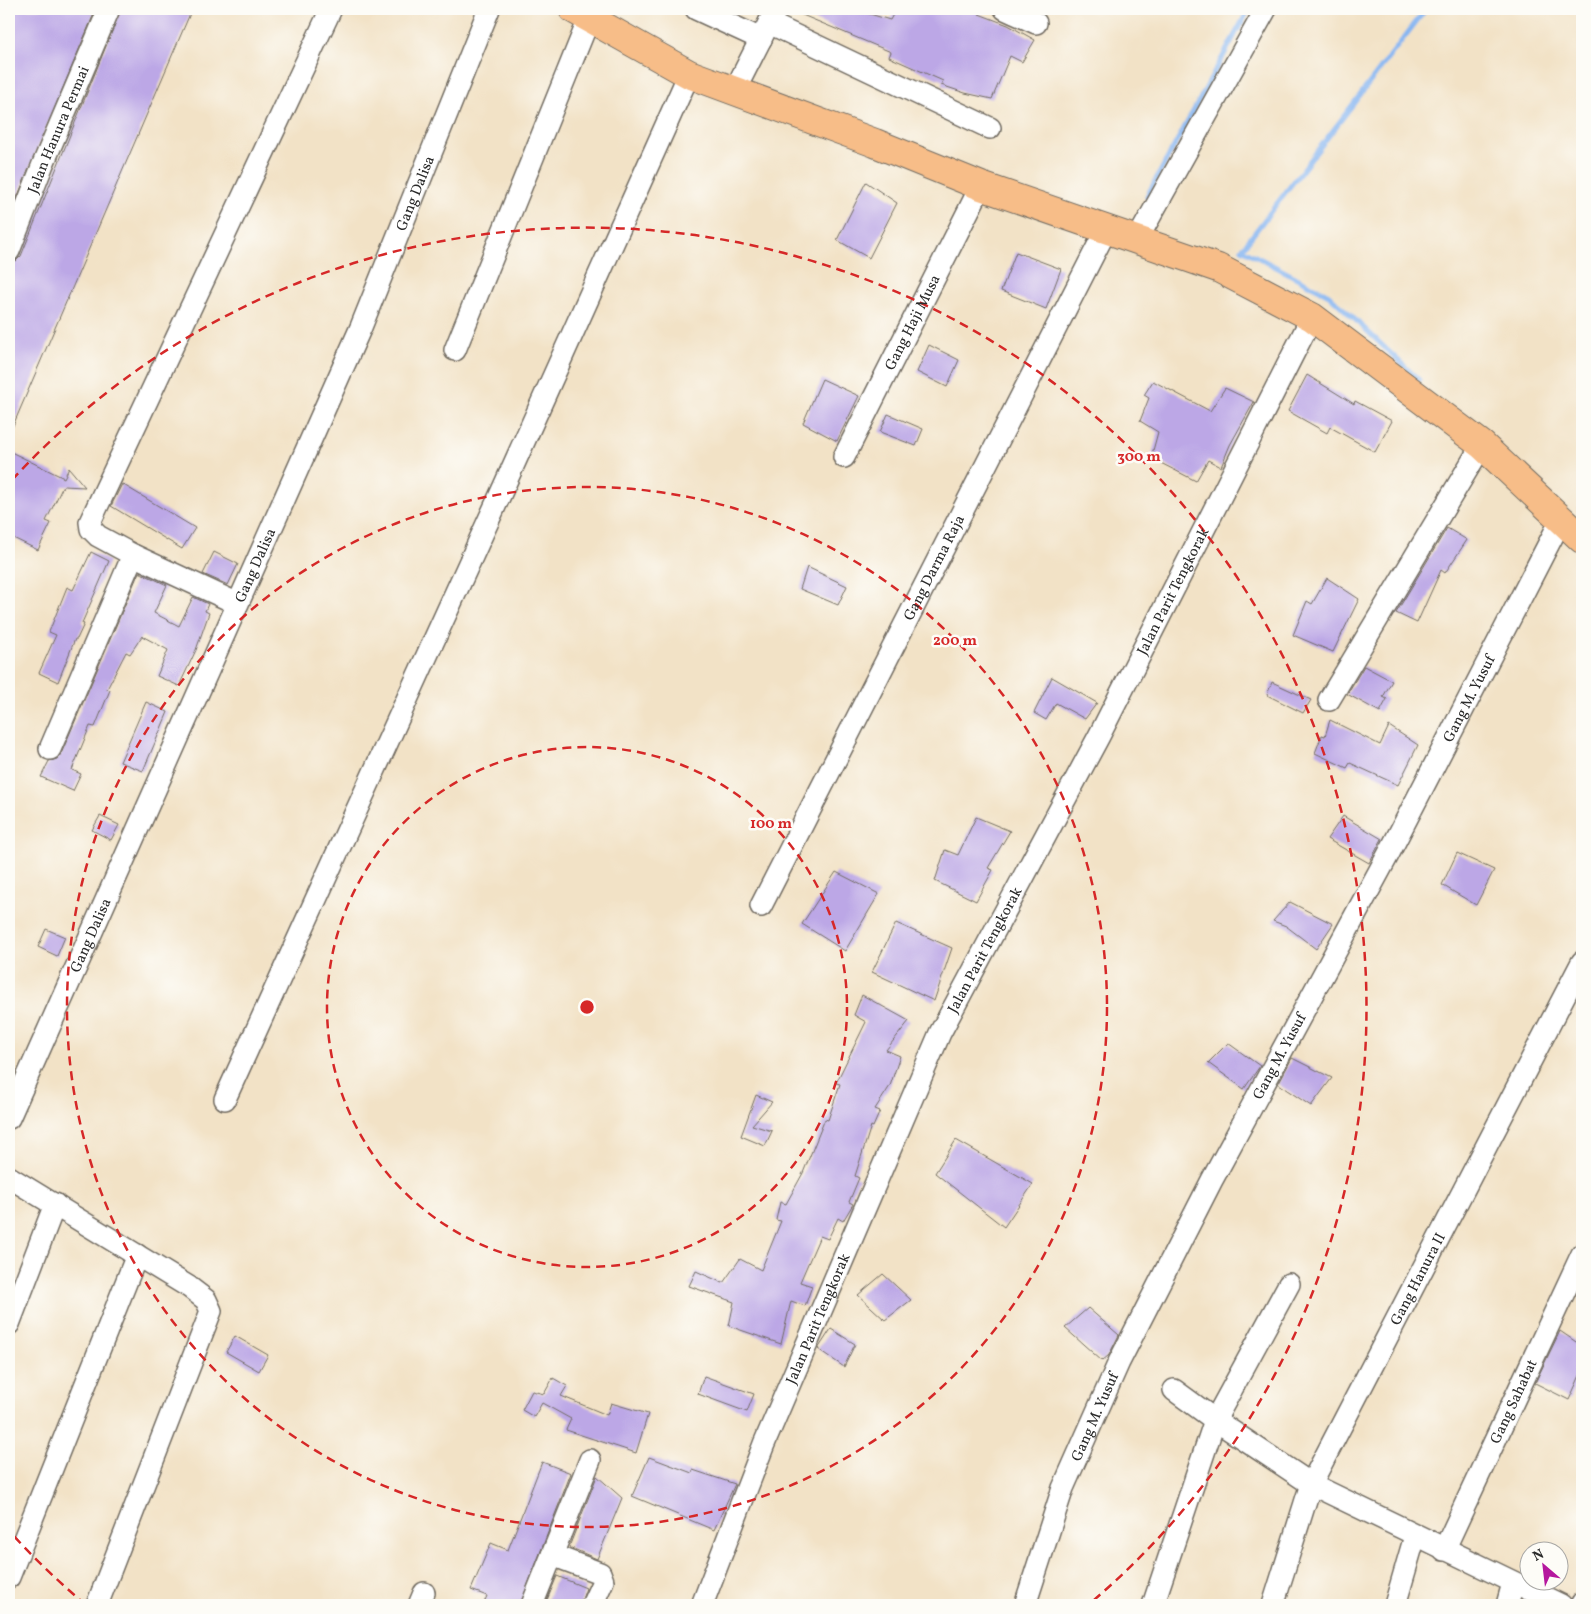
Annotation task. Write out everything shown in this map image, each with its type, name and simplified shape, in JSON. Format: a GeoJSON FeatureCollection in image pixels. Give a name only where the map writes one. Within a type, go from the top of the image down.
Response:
{"type":"FeatureCollection","features":[{"type":"Feature","properties":{"kind":"main road"},"geometry":{"type":"LineString","coordinates":[[581,14],[689,74],[875,143],[980,186],[1107,228],[1218,268],[1312,317],[1482,445],[1582,539]]}},
{"type":"Feature","properties":{"kind":"street","name":"Jalan Hanura Permai"},"geometry":{"type":"LineString","coordinates":[[9,251],[43,164],[109,9]]}},
{"type":"Feature","properties":{"kind":"street"},"geometry":{"type":"LineString","coordinates":[[236,603],[133,555],[98,536],[91,529],[90,522],[331,9]]}},
{"type":"Feature","properties":{"kind":"street","name":"Gang Dalisa"},"geometry":{"type":"LineString","coordinates":[[9,1118],[236,603],[361,327],[489,9]]}},
{"type":"Feature","properties":{"kind":"street"},"geometry":{"type":"LineString","coordinates":[[696,9],[769,24],[990,128]]}},
{"type":"Feature","properties":{"kind":"street"},"geometry":{"type":"LineString","coordinates":[[1006,9],[1036,23]]}},
{"type":"Feature","properties":{"kind":"street"},"geometry":{"type":"LineString","coordinates":[[1137,240],[1266,9]]}},
{"type":"Feature","properties":{"kind":"street"},"geometry":{"type":"LineString","coordinates":[[455,350],[581,14]]}},
{"type":"Feature","properties":{"kind":"street"},"geometry":{"type":"LineString","coordinates":[[735,90],[769,24]]}},
{"type":"Feature","properties":{"kind":"street"},"geometry":{"type":"LineString","coordinates":[[225,1099],[493,511],[689,74]]}},
{"type":"Feature","properties":{"kind":"street","name":"Gang Haji Musa"},"geometry":{"type":"LineString","coordinates":[[844,457],[980,186]]}},
{"type":"Feature","properties":{"kind":"street","name":"Gang Darma Raja"},"geometry":{"type":"LineString","coordinates":[[761,906],[1107,228]]}},
{"type":"Feature","properties":{"kind":"street","name":"Jalan Parit Tengkorak"},"geometry":{"type":"LineString","coordinates":[[702,1605],[764,1444],[940,1033],[1099,736],[1312,317]]}},
{"type":"Feature","properties":{"kind":"street"},"geometry":{"type":"LineString","coordinates":[[1329,700],[1482,445]]}},
{"type":"Feature","properties":{"kind":"street","name":"Gang M. Yusuf"},"geometry":{"type":"LineString","coordinates":[[1025,1605],[1063,1488],[1120,1362],[1212,1180],[1388,855],[1561,520]]}},
{"type":"Feature","properties":{"kind":"street"},"geometry":{"type":"LineString","coordinates":[[50,749],[133,555]]}},
{"type":"Feature","properties":{"kind":"street","name":"Gang Hanura II"},"geometry":{"type":"LineString","coordinates":[[1272,1605],[1311,1484],[1582,962]]}},
{"type":"Feature","properties":{"kind":"street"},"geometry":{"type":"LineString","coordinates":[[9,1177],[189,1287],[206,1300],[211,1311],[97,1605]]}},
{"type":"Feature","properties":{"kind":"street"},"geometry":{"type":"LineString","coordinates":[[9,1324],[55,1204]]}},
{"type":"Feature","properties":{"kind":"street","name":"Gang Sahabat"},"geometry":{"type":"LineString","coordinates":[[1444,1550],[1582,1254]]}},
{"type":"Feature","properties":{"kind":"street"},"geometry":{"type":"LineString","coordinates":[[9,1577],[137,1255]]}},
{"type":"Feature","properties":{"kind":"street"},"geometry":{"type":"LineString","coordinates":[[1153,1605],[1215,1420],[1289,1284]]}},
{"type":"Feature","properties":{"kind":"street"},"geometry":{"type":"LineString","coordinates":[[1174,1390],[1215,1420],[1311,1484],[1444,1550],[1562,1605]]}},
{"type":"Feature","properties":{"kind":"street"},"geometry":{"type":"LineString","coordinates":[[532,1605],[590,1460]]}},
{"type":"Feature","properties":{"kind":"street"},"geometry":{"type":"LineString","coordinates":[[1395,1605],[1415,1536]]}},
{"type":"Feature","properties":{"kind":"street"},"geometry":{"type":"LineString","coordinates":[[552,1555],[600,1573],[603,1581],[592,1605]]}},
{"type":"Feature","properties":{"kind":"street"},"geometry":{"type":"LineString","coordinates":[[1507,1605],[1513,1582]]}},
{"type":"Feature","properties":{"kind":"building"},"geometry":{"type":"Polygon","coordinates":[[[9,9],[96,9],[9,217],[9,9]]]}},
{"type":"Feature","properties":{"kind":"building"},"geometry":{"type":"Polygon","coordinates":[[[121,9],[192,9],[9,435],[9,263],[16,261],[21,256],[121,9]]]}},
{"type":"Feature","properties":{"kind":"building"},"geometry":{"type":"Polygon","coordinates":[[[788,9],[865,9],[863,12],[890,20],[896,9],[982,9],[979,14],[1008,25],[1035,40],[1022,62],[1010,56],[992,99],[941,85],[943,81],[889,57],[891,52],[788,9]]]}},
{"type":"Feature","properties":{"kind":"building"},"geometry":{"type":"Polygon","coordinates":[[[866,182],[897,203],[869,258],[837,240],[866,182]]]}},
{"type":"Feature","properties":{"kind":"building"},"geometry":{"type":"Polygon","coordinates":[[[1016,252],[1061,269],[1046,309],[1001,291],[1016,252]]]}},
{"type":"Feature","properties":{"kind":"building"},"geometry":{"type":"Polygon","coordinates":[[[929,345],[959,360],[947,387],[917,372],[929,345]]]}},
{"type":"Feature","properties":{"kind":"building"},"geometry":{"type":"Polygon","coordinates":[[[1307,375],[1354,404],[1355,401],[1392,421],[1375,452],[1330,427],[1327,433],[1288,411],[1307,375]]]}},
{"type":"Feature","properties":{"kind":"building"},"geometry":{"type":"Polygon","coordinates":[[[822,379],[859,396],[837,441],[803,423],[822,379]]]}},
{"type":"Feature","properties":{"kind":"building"},"geometry":{"type":"Polygon","coordinates":[[[1153,381],[1210,411],[1225,388],[1254,402],[1230,445],[1221,467],[1208,460],[1196,481],[1151,458],[1158,432],[1140,421],[1149,398],[1144,395],[1153,381]]]}},
{"type":"Feature","properties":{"kind":"building"},"geometry":{"type":"Polygon","coordinates":[[[888,414],[923,429],[916,446],[880,432],[888,414]]]}},
{"type":"Feature","properties":{"kind":"building"},"geometry":{"type":"Polygon","coordinates":[[[9,451],[64,478],[69,468],[85,487],[63,486],[46,521],[51,523],[38,550],[9,536],[9,451]]]}},
{"type":"Feature","properties":{"kind":"building"},"geometry":{"type":"Polygon","coordinates":[[[122,484],[195,528],[182,549],[111,506],[122,484]]]}},
{"type":"Feature","properties":{"kind":"building"},"geometry":{"type":"Polygon","coordinates":[[[1447,528],[1467,540],[1445,573],[1441,570],[1417,623],[1396,613],[1447,528]]]}},
{"type":"Feature","properties":{"kind":"building"},"geometry":{"type":"Polygon","coordinates":[[[91,552],[109,561],[58,682],[39,673],[56,635],[49,632],[67,587],[73,590],[91,552]]]}},
{"type":"Feature","properties":{"kind":"building"},"geometry":{"type":"Polygon","coordinates":[[[214,552],[238,564],[228,585],[203,574],[214,552]]]}},
{"type":"Feature","properties":{"kind":"building"},"geometry":{"type":"Polygon","coordinates":[[[807,567],[847,586],[838,605],[800,589],[807,567]]]}},
{"type":"Feature","properties":{"kind":"building"},"geometry":{"type":"Polygon","coordinates":[[[139,572],[167,585],[154,613],[179,626],[193,597],[208,604],[205,611],[209,613],[196,650],[179,686],[157,676],[168,650],[142,636],[130,654],[126,652],[107,689],[110,690],[95,727],[90,726],[72,770],[81,774],[73,791],[41,777],[49,761],[57,759],[61,754],[139,572]]]}},
{"type":"Feature","properties":{"kind":"building"},"geometry":{"type":"Polygon","coordinates":[[[1327,578],[1359,599],[1333,652],[1293,635],[1307,601],[1312,604],[1327,578]]]}},
{"type":"Feature","properties":{"kind":"building"},"geometry":{"type":"Polygon","coordinates":[[[1364,666],[1392,681],[1383,697],[1387,699],[1380,712],[1347,694],[1364,666]]]}},
{"type":"Feature","properties":{"kind":"building"},"geometry":{"type":"Polygon","coordinates":[[[1052,677],[1097,703],[1085,719],[1056,703],[1046,720],[1034,713],[1052,677]]]}},
{"type":"Feature","properties":{"kind":"building"},"geometry":{"type":"Polygon","coordinates":[[[1272,682],[1311,700],[1303,713],[1267,695],[1272,682]]]}},
{"type":"Feature","properties":{"kind":"building"},"geometry":{"type":"Polygon","coordinates":[[[146,702],[168,712],[143,771],[120,762],[146,702]]]}},
{"type":"Feature","properties":{"kind":"building"},"geometry":{"type":"Polygon","coordinates":[[[1330,720],[1380,745],[1389,726],[1418,745],[1398,785],[1350,763],[1347,768],[1315,753],[1322,735],[1325,736],[1330,720]]]}},
{"type":"Feature","properties":{"kind":"building"},"geometry":{"type":"Polygon","coordinates":[[[100,816],[119,825],[111,840],[92,830],[100,816]]]}},
{"type":"Feature","properties":{"kind":"building"},"geometry":{"type":"Polygon","coordinates":[[[1343,816],[1382,839],[1369,863],[1327,839],[1343,816]]]}},
{"type":"Feature","properties":{"kind":"building"},"geometry":{"type":"Polygon","coordinates":[[[976,817],[1010,831],[988,868],[993,870],[976,901],[935,881],[945,850],[958,855],[976,817]]]}},
{"type":"Feature","properties":{"kind":"building"},"geometry":{"type":"Polygon","coordinates":[[[1457,853],[1494,870],[1476,905],[1442,885],[1457,853]]]}},
{"type":"Feature","properties":{"kind":"building"},"geometry":{"type":"Polygon","coordinates":[[[836,872],[879,894],[845,951],[802,924],[836,872]]]}},
{"type":"Feature","properties":{"kind":"building"},"geometry":{"type":"Polygon","coordinates":[[[1290,902],[1333,924],[1316,949],[1286,926],[1273,921],[1290,902]]]}},
{"type":"Feature","properties":{"kind":"building"},"geometry":{"type":"Polygon","coordinates":[[[896,923],[952,948],[934,1001],[872,972],[896,923]]]}},
{"type":"Feature","properties":{"kind":"building"},"geometry":{"type":"Polygon","coordinates":[[[46,929],[65,937],[57,956],[38,947],[46,929]]]}},
{"type":"Feature","properties":{"kind":"building"},"geometry":{"type":"Polygon","coordinates":[[[862,995],[909,1021],[886,1050],[900,1056],[890,1086],[875,1109],[880,1111],[873,1127],[871,1126],[855,1176],[859,1178],[849,1202],[853,1204],[843,1221],[838,1218],[828,1239],[820,1236],[800,1282],[812,1286],[805,1306],[791,1301],[781,1344],[729,1326],[734,1302],[689,1286],[696,1271],[723,1283],[740,1259],[761,1270],[781,1221],[776,1220],[780,1202],[786,1204],[803,1173],[825,1119],[828,1120],[840,1084],[836,1083],[866,1022],[854,1015],[862,995]]]}},
{"type":"Feature","properties":{"kind":"building"},"geometry":{"type":"Polygon","coordinates":[[[1228,1043],[1260,1066],[1244,1089],[1208,1063],[1228,1043]]]}},
{"type":"Feature","properties":{"kind":"building"},"geometry":{"type":"Polygon","coordinates":[[[1292,1058],[1332,1078],[1311,1106],[1278,1084],[1292,1058]]]}},
{"type":"Feature","properties":{"kind":"building"},"geometry":{"type":"Polygon","coordinates":[[[756,1095],[772,1102],[752,1125],[772,1131],[765,1146],[741,1136],[756,1095]]]}},
{"type":"Feature","properties":{"kind":"building"},"geometry":{"type":"Polygon","coordinates":[[[956,1140],[1033,1184],[1004,1227],[935,1173],[956,1140]]]}},
{"type":"Feature","properties":{"kind":"building"},"geometry":{"type":"Polygon","coordinates":[[[883,1274],[911,1300],[885,1320],[858,1295],[883,1274]]]}},
{"type":"Feature","properties":{"kind":"building"},"geometry":{"type":"Polygon","coordinates":[[[1088,1308],[1119,1335],[1109,1355],[1102,1361],[1065,1328],[1088,1308]]]}},
{"type":"Feature","properties":{"kind":"building"},"geometry":{"type":"Polygon","coordinates":[[[831,1329],[855,1344],[844,1367],[818,1349],[831,1329]]]}},
{"type":"Feature","properties":{"kind":"building"},"geometry":{"type":"Polygon","coordinates":[[[1560,1331],[1582,1346],[1582,1371],[1569,1400],[1535,1383],[1560,1331]]]}},
{"type":"Feature","properties":{"kind":"building"},"geometry":{"type":"Polygon","coordinates":[[[235,1336],[268,1355],[259,1371],[226,1352],[235,1336]]]}},
{"type":"Feature","properties":{"kind":"building"},"geometry":{"type":"Polygon","coordinates":[[[704,1376],[754,1394],[747,1412],[698,1394],[704,1376]]]}},
{"type":"Feature","properties":{"kind":"building"},"geometry":{"type":"Polygon","coordinates":[[[553,1378],[567,1386],[561,1396],[607,1415],[611,1403],[648,1414],[636,1453],[566,1430],[571,1419],[542,1403],[534,1417],[522,1410],[532,1391],[544,1394],[553,1378]]]}},
{"type":"Feature","properties":{"kind":"building"},"geometry":{"type":"Polygon","coordinates":[[[649,1457],[692,1473],[693,1470],[735,1484],[714,1530],[632,1496],[649,1457]]]}},
{"type":"Feature","properties":{"kind":"building"},"geometry":{"type":"Polygon","coordinates":[[[542,1462],[571,1473],[520,1605],[483,1605],[487,1596],[471,1590],[491,1543],[508,1550],[542,1462]]]}},
{"type":"Feature","properties":{"kind":"building"},"geometry":{"type":"Polygon","coordinates":[[[597,1476],[622,1498],[597,1559],[569,1547],[597,1476]]]}},
{"type":"Feature","properties":{"kind":"building"},"geometry":{"type":"Polygon","coordinates":[[[557,1576],[586,1588],[580,1605],[545,1605],[557,1576]]]}},
{"type":"Feature","properties":{"kind":"waterway"},"geometry":{"type":"LineString","coordinates":[[1147,196],[1249,9]]}},
{"type":"Feature","properties":{"kind":"waterway"},"geometry":{"type":"LineString","coordinates":[[1419,380],[1329,295],[1242,249],[1426,9]]}}]}
